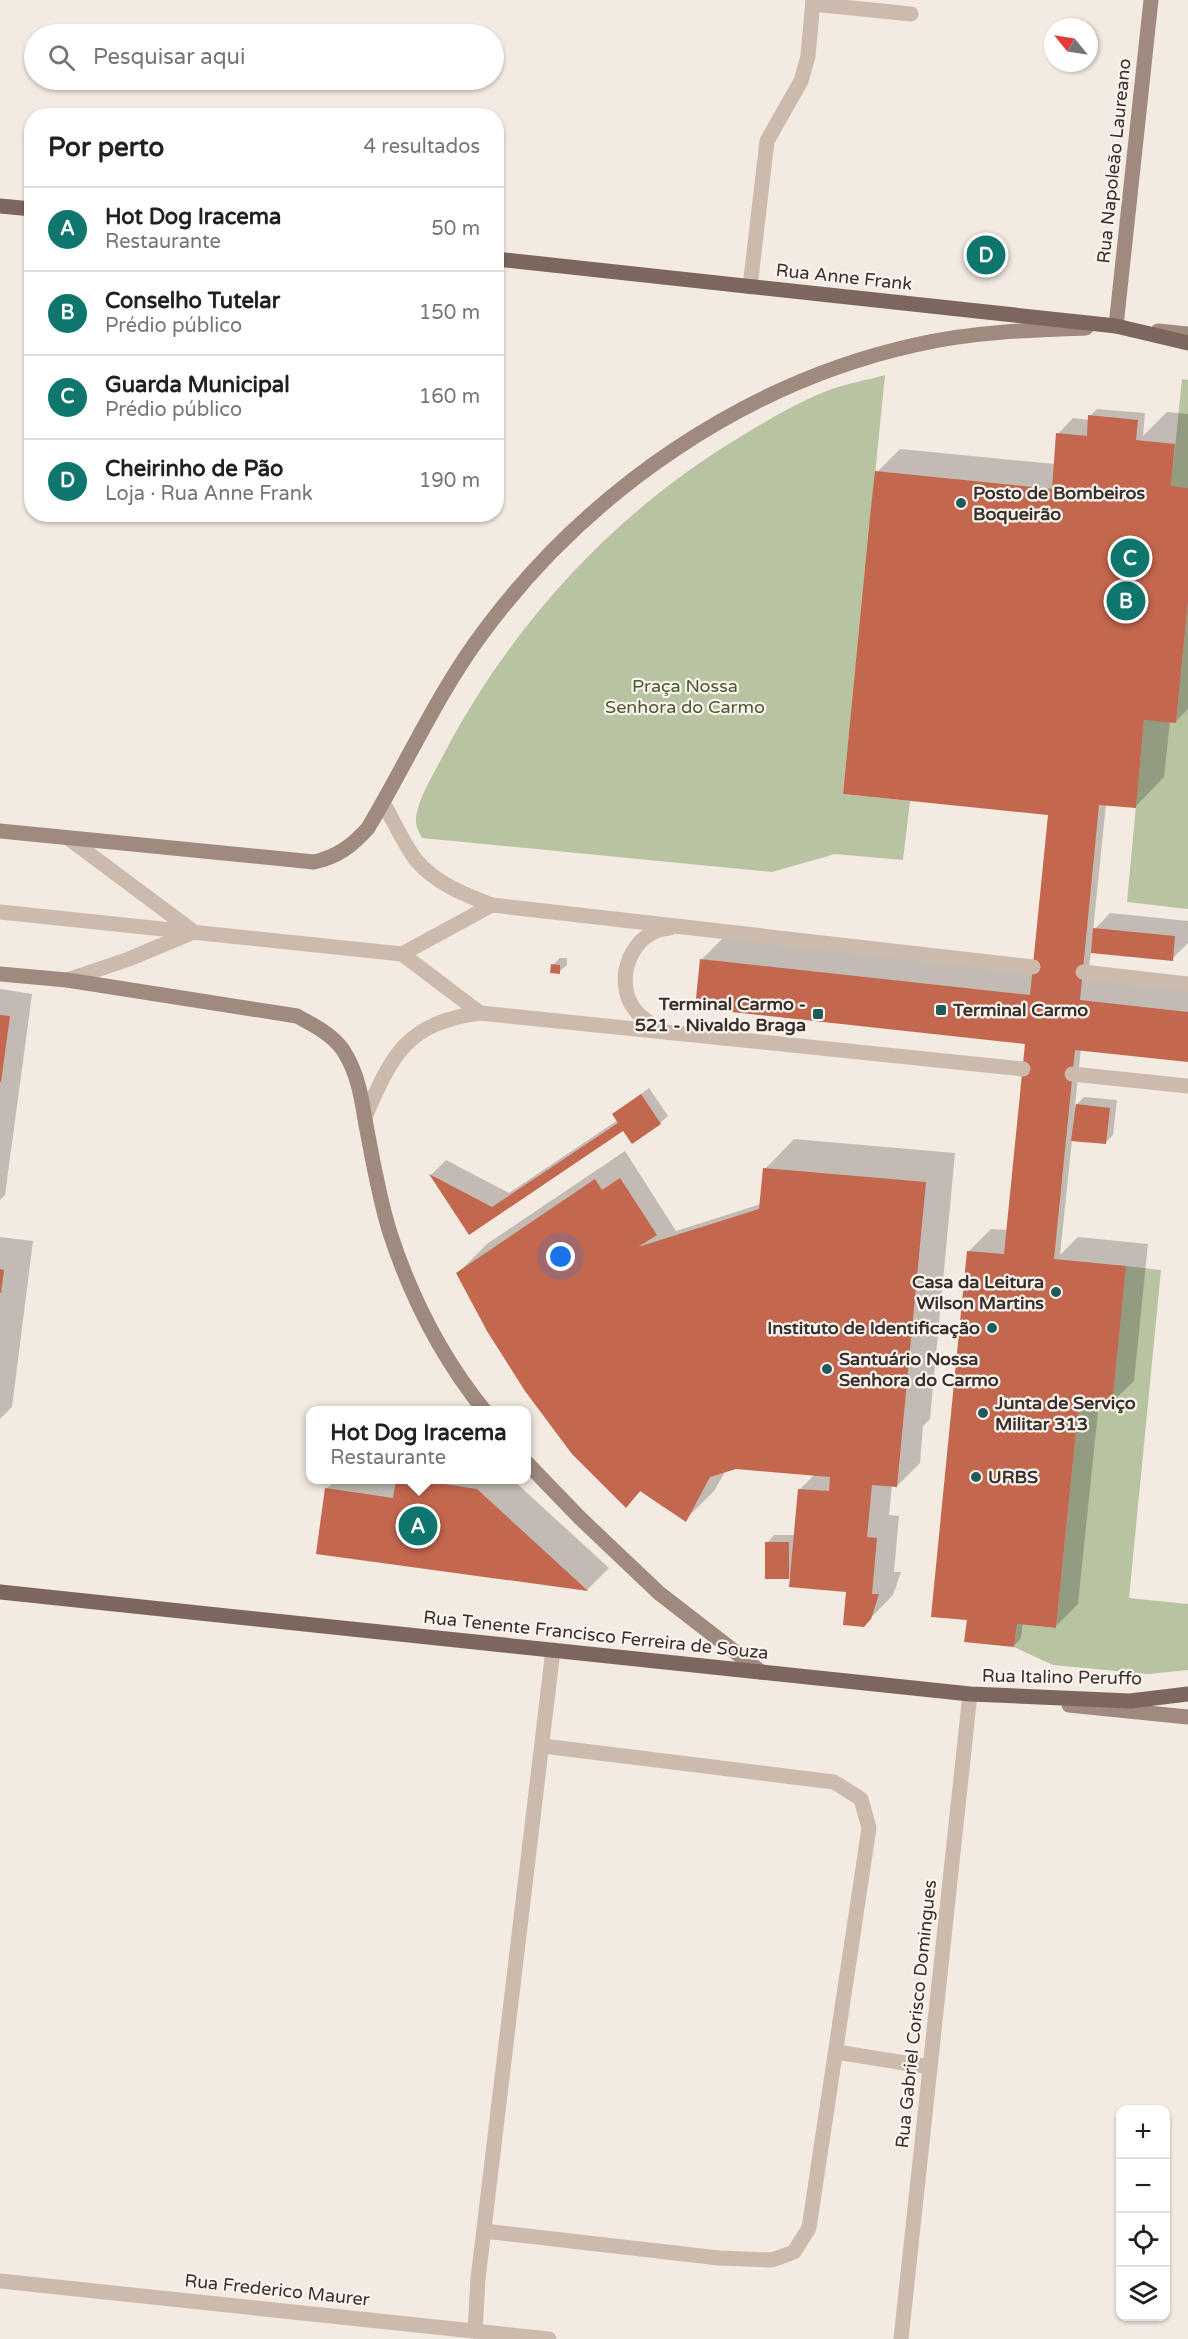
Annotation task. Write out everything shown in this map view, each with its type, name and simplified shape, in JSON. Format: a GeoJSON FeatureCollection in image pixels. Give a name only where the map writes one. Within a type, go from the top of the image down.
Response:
{"type":"FeatureCollection","features":[{"type":"Feature","properties":{"kind":"main road"},"geometry":{"type":"LineString","coordinates":[[0,206],[24,208]]}},
{"type":"Feature","properties":{"kind":"main road","name":"Rua Anne Frank"},"geometry":{"type":"LineString","coordinates":[[504,260],[1116,326]]}},
{"type":"Feature","properties":{"kind":"main road"},"geometry":{"type":"LineString","coordinates":[[1116,326],[1188,343]]}},
{"type":"Feature","properties":{"kind":"main road","name":"Rua Tenente Francisco Ferreira de Souza"},"geometry":{"type":"LineString","coordinates":[[0,1592],[970,1694]]}},
{"type":"Feature","properties":{"kind":"main road","name":"Rua Italino Peruffo"},"geometry":{"type":"LineString","coordinates":[[970,1694],[1130,1701],[1188,1694]]}},
{"type":"Feature","properties":{"kind":"street","name":"Rua Napoleão Laureano"},"geometry":{"type":"LineString","coordinates":[[1116,326],[1151,0]]}},
{"type":"Feature","properties":{"kind":"street"},"geometry":{"type":"LineString","coordinates":[[750,286],[766,141],[801,81],[808,56],[813,2],[911,14]]}},
{"type":"Feature","properties":{"kind":"street","name":"Rua Anne Frank"},"geometry":{"type":"LineString","coordinates":[[1116,326],[1188,334]]}},
{"type":"Feature","properties":{"kind":"street"},"geometry":{"type":"LineString","coordinates":[[0,831],[314,862],[331,858],[352,846],[368,828],[440,699],[482,633],[524,579],[566,536],[621,490],[694,437],[761,399],[813,376],[916,344],[990,332],[1116,326]]}},
{"type":"Feature","properties":{"kind":"street"},"geometry":{"type":"LineString","coordinates":[[383,803],[416,860],[439,880],[465,895],[492,905],[1033,967]]}},
{"type":"Feature","properties":{"kind":"street"},"geometry":{"type":"LineString","coordinates":[[68,838],[194,932]]}},
{"type":"Feature","properties":{"kind":"street"},"geometry":{"type":"LineString","coordinates":[[402,954],[492,905]]}},
{"type":"Feature","properties":{"kind":"street"},"geometry":{"type":"LineString","coordinates":[[0,912],[402,954],[480,1014]]}},
{"type":"Feature","properties":{"kind":"street"},"geometry":{"type":"LineString","coordinates":[[666,1032],[648,1023],[634,1009],[626,991],[625,971],[632,952],[645,937],[662,928],[682,927]]}},
{"type":"Feature","properties":{"kind":"street"},"geometry":{"type":"LineString","coordinates":[[67,980],[129,959],[194,932]]}},
{"type":"Feature","properties":{"kind":"street"},"geometry":{"type":"LineString","coordinates":[[1083,972],[1188,984]]}},
{"type":"Feature","properties":{"kind":"street"},"geometry":{"type":"LineString","coordinates":[[0,974],[67,980],[297,1016],[325,1032],[346,1054],[358,1084],[376,1178],[390,1231],[411,1290],[436,1338],[481,1406]]}},
{"type":"Feature","properties":{"kind":"street"},"geometry":{"type":"LineString","coordinates":[[365,1117],[386,1069],[406,1042],[427,1028],[454,1017],[480,1014],[1023,1069]]}},
{"type":"Feature","properties":{"kind":"street"},"geometry":{"type":"LineString","coordinates":[[1072,1074],[1188,1086]]}},
{"type":"Feature","properties":{"kind":"street"},"geometry":{"type":"LineString","coordinates":[[531,1467],[580,1518],[659,1593],[761,1672]]}},
{"type":"Feature","properties":{"kind":"street"},"geometry":{"type":"LineString","coordinates":[[475,2331],[484,2231],[553,1650]]}},
{"type":"Feature","properties":{"kind":"street","name":"Rua Tenente Francisco Ferreira de Souza"},"geometry":{"type":"LineString","coordinates":[[970,1694],[1188,1717]]}},
{"type":"Feature","properties":{"kind":"street","name":"Rua Gabriel Corisco Domingues"},"geometry":{"type":"LineString","coordinates":[[901,2339],[970,1694]]}},
{"type":"Feature","properties":{"kind":"street"},"geometry":{"type":"LineString","coordinates":[[484,2231],[719,2258],[772,2260],[794,2252],[809,2228],[869,1828],[861,1800],[834,1782],[543,1746]]}},
{"type":"Feature","properties":{"kind":"street"},"geometry":{"type":"LineString","coordinates":[[836,2052],[930,2067]]}},
{"type":"Feature","properties":{"kind":"street","name":"Rua Frederico Maurer"},"geometry":{"type":"LineString","coordinates":[[0,2281],[549,2339]]}},
{"type":"Feature","properties":{"kind":"green space","name":"Praça Nossa Senhora do Carmo"},"geometry":{"type":"Polygon","coordinates":[[[885,375],[843,794],[910,801],[903,860],[835,854],[772,872],[422,838],[416,823],[419,804],[473,703],[536,614],[610,535],[694,467],[762,424],[832,389],[885,375]]]}},
{"type":"Feature","properties":{"kind":"green space"},"geometry":{"type":"Polygon","coordinates":[[[1182,379],[1188,380],[1188,488],[1171,487],[1182,379]]]}},
{"type":"Feature","properties":{"kind":"green space"},"geometry":{"type":"Polygon","coordinates":[[[1188,602],[1188,909],[1127,902],[1144,720],[1176,722],[1188,602]]]}},
{"type":"Feature","properties":{"kind":"green space"},"geometry":{"type":"Polygon","coordinates":[[[1126,1266],[1161,1270],[1129,1598],[1188,1604],[1188,1670],[1148,1674],[1053,1665],[1014,1647],[1017,1624],[1056,1628],[1079,1403],[1126,1266]]]}},
{"type":"Feature","properties":{"kind":"building"},"geometry":{"type":"Polygon","coordinates":[[[1088,415],[1138,420],[1136,440],[1175,444],[1171,486],[1188,488],[1188,602],[1176,723],[1144,720],[1136,808],[1099,805],[1080,1000],[1188,1012],[1188,1062],[1075,1050],[1054,1259],[1126,1266],[1112,1405],[1079,1403],[1056,1628],[1017,1624],[1014,1647],[964,1642],[967,1620],[931,1617],[967,1251],[1004,1254],[1025,1044],[695,1008],[700,959],[1030,995],[1048,815],[843,794],[870,517],[875,471],[1052,489],[1056,433],[1087,436],[1088,415]]]}},
{"type":"Feature","properties":{"kind":"building","name":"Terminal Carmo"},"geometry":{"type":"Polygon","coordinates":[[[1093,928],[1175,936],[1173,961],[1091,953],[1093,928]]]}},
{"type":"Feature","properties":{"kind":"building"},"geometry":{"type":"Polygon","coordinates":[[[551,964],[560,965],[560,974],[550,973],[551,964]]]}},
{"type":"Feature","properties":{"kind":"building"},"geometry":{"type":"Polygon","coordinates":[[[0,1015],[10,1016],[1,1082],[0,1082],[0,1015]]]}},
{"type":"Feature","properties":{"kind":"building"},"geometry":{"type":"Polygon","coordinates":[[[641,1094],[661,1124],[632,1144],[623,1131],[469,1235],[429,1174],[492,1207],[618,1123],[612,1114],[641,1094]]]}},
{"type":"Feature","properties":{"kind":"building"},"geometry":{"type":"Polygon","coordinates":[[[1076,1104],[1110,1108],[1106,1144],[1071,1141],[1076,1104]]]}},
{"type":"Feature","properties":{"kind":"building"},"geometry":{"type":"Polygon","coordinates":[[[763,1168],[926,1182],[897,1487],[872,1485],[867,1537],[877,1538],[872,1594],[879,1594],[871,1619],[864,1627],[843,1625],[846,1592],[789,1587],[798,1489],[829,1491],[830,1477],[736,1469],[710,1477],[686,1522],[640,1491],[626,1508],[572,1454],[525,1391],[487,1331],[456,1273],[595,1179],[602,1190],[620,1178],[657,1235],[638,1247],[759,1209],[763,1168]]]}},
{"type":"Feature","properties":{"kind":"building"},"geometry":{"type":"Polygon","coordinates":[[[0,1269],[4,1270],[1,1293],[0,1293],[0,1269]]]}},
{"type":"Feature","properties":{"kind":"building"},"geometry":{"type":"Polygon","coordinates":[[[395,1484],[443,1484],[477,1489],[588,1591],[316,1554],[325,1488],[393,1498],[395,1484]]]}},
{"type":"Feature","properties":{"kind":"building"},"geometry":{"type":"Polygon","coordinates":[[[765,1542],[789,1542],[789,1579],[765,1579],[765,1542]]]}},
{"type":"Feature","properties":{"kind":"place","name":"Cheirinho de Pão"},"geometry":{"type":"Point","coordinates":[986,255]}},
{"type":"Feature","properties":{"kind":"place","name":"Posto de Bombeiros Boqueirão"},"geometry":{"type":"Point","coordinates":[961,503]}},
{"type":"Feature","properties":{"kind":"place","name":"Guarda Municipal"},"geometry":{"type":"Point","coordinates":[1130,558]}},
{"type":"Feature","properties":{"kind":"place","name":"Conselho Tutelar"},"geometry":{"type":"Point","coordinates":[1126,601]}},
{"type":"Feature","properties":{"kind":"place","name":"Terminal Carmo"},"geometry":{"type":"Point","coordinates":[941,1010]}},
{"type":"Feature","properties":{"kind":"place","name":"Terminal Carmo - 521 - Nivaldo Braga"},"geometry":{"type":"Point","coordinates":[818,1014]}},
{"type":"Feature","properties":{"kind":"place","name":"Casa da Leitura Wilson Martins"},"geometry":{"type":"Point","coordinates":[1056,1292]}},
{"type":"Feature","properties":{"kind":"place","name":"Instituto de Identificação"},"geometry":{"type":"Point","coordinates":[992,1328]}},
{"type":"Feature","properties":{"kind":"place","name":"Santuário Nossa Senhora do Carmo"},"geometry":{"type":"Point","coordinates":[827,1369]}},
{"type":"Feature","properties":{"kind":"place","name":"Junta de Serviço Militar 313"},"geometry":{"type":"Point","coordinates":[983,1413]}},
{"type":"Feature","properties":{"kind":"place","name":"URBS"},"geometry":{"type":"Point","coordinates":[976,1477]}},
{"type":"Feature","properties":{"kind":"place","name":"Hot Dog Iracema"},"geometry":{"type":"Point","coordinates":[418,1526]}}]}
